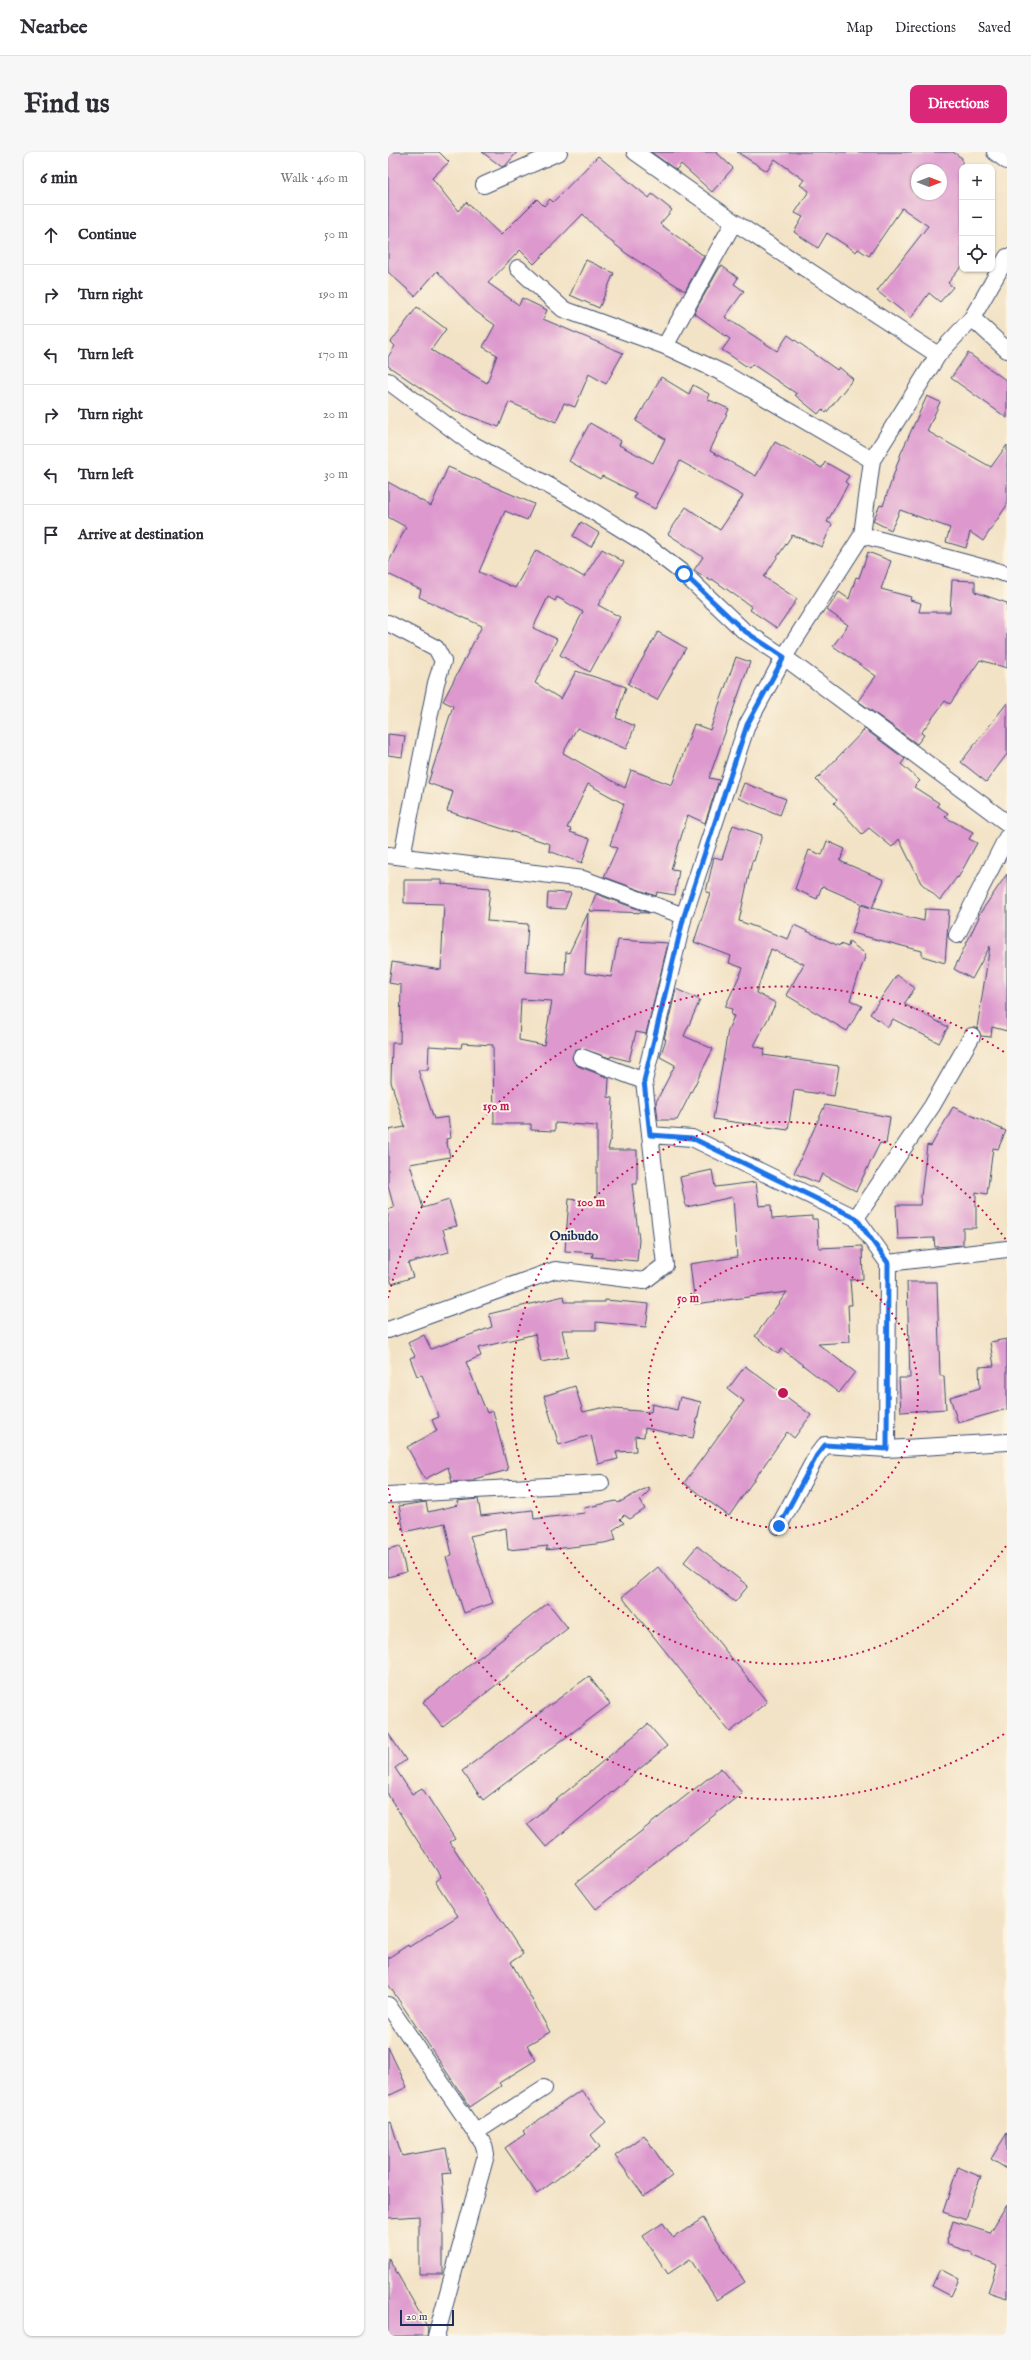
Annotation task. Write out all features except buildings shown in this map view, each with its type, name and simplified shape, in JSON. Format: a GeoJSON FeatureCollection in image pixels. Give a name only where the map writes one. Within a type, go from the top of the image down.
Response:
{"type":"FeatureCollection","features":[{"type":"Feature","properties":{"kind":"street"},"geometry":{"type":"LineString","coordinates":[[484,185],[559,152]]}},
{"type":"Feature","properties":{"kind":"street"},"geometry":{"type":"LineString","coordinates":[[635,152],[734,222],[938,355]]}},
{"type":"Feature","properties":{"kind":"street"},"geometry":{"type":"LineString","coordinates":[[995,152],[1007,161]]}},
{"type":"Feature","properties":{"kind":"street"},"geometry":{"type":"LineString","coordinates":[[665,346],[734,222]]}},
{"type":"Feature","properties":{"kind":"street"},"geometry":{"type":"LineString","coordinates":[[388,1330],[555,1270],[644,1281],[665,1265],[644,1081],[684,916],[747,725],[784,657],[862,536],[872,460],[938,355],[972,318],[1007,257]]}},
{"type":"Feature","properties":{"kind":"street"},"geometry":{"type":"LineString","coordinates":[[518,268],[563,309],[665,346],[725,374],[872,460]]}},
{"type":"Feature","properties":{"kind":"street"},"geometry":{"type":"LineString","coordinates":[[972,318],[1007,350]]}},
{"type":"Feature","properties":{"kind":"street"},"geometry":{"type":"LineString","coordinates":[[388,381],[472,444],[568,496],[641,541],[684,574],[743,630],[784,657],[1007,823]]}},
{"type":"Feature","properties":{"kind":"street"},"geometry":{"type":"LineString","coordinates":[[862,536],[1007,574]]}},
{"type":"Feature","properties":{"kind":"street"},"geometry":{"type":"LineString","coordinates":[[388,623],[436,648],[443,661],[436,683],[395,856],[583,879],[684,916]]}},
{"type":"Feature","properties":{"kind":"street"},"geometry":{"type":"LineString","coordinates":[[957,935],[1007,837]]}},
{"type":"Feature","properties":{"kind":"street"},"geometry":{"type":"LineString","coordinates":[[856,1218],[932,1106],[972,1036]]}},
{"type":"Feature","properties":{"kind":"street"},"geometry":{"type":"LineString","coordinates":[[581,1057],[644,1081]]}},
{"type":"Feature","properties":{"kind":"street"},"geometry":{"type":"LineString","coordinates":[[650,1135],[692,1138],[856,1218],[888,1263],[887,1449]]}},
{"type":"Feature","properties":{"kind":"street"},"geometry":{"type":"LineString","coordinates":[[888,1263],[1007,1249]]}},
{"type":"Feature","properties":{"kind":"street"},"geometry":{"type":"LineString","coordinates":[[779,1526],[817,1455],[825,1445],[887,1449],[1007,1442]]}},
{"type":"Feature","properties":{"kind":"street"},"geometry":{"type":"LineString","coordinates":[[388,1495],[601,1483]]}},
{"type":"Feature","properties":{"kind":"street"},"geometry":{"type":"LineString","coordinates":[[388,2005],[476,2132],[484,2145],[486,2155],[436,2336]]}},
{"type":"Feature","properties":{"kind":"street"},"geometry":{"type":"LineString","coordinates":[[476,2132],[544,2088]]}},
{"type":"Feature","properties":{"kind":"district","name":"Onibudo"},"geometry":{"type":"Point","coordinates":[574,1235]}},
{"type":"Feature","properties":{"kind":"route"},"geometry":{"type":"LineString","coordinates":[[684,574],[743,630],[784,657],[747,725],[684,916],[644,1081],[650,1135],[692,1138],[794,1186],[856,1218],[888,1263],[887,1449],[825,1445],[817,1455],[779,1526]]}}]}
